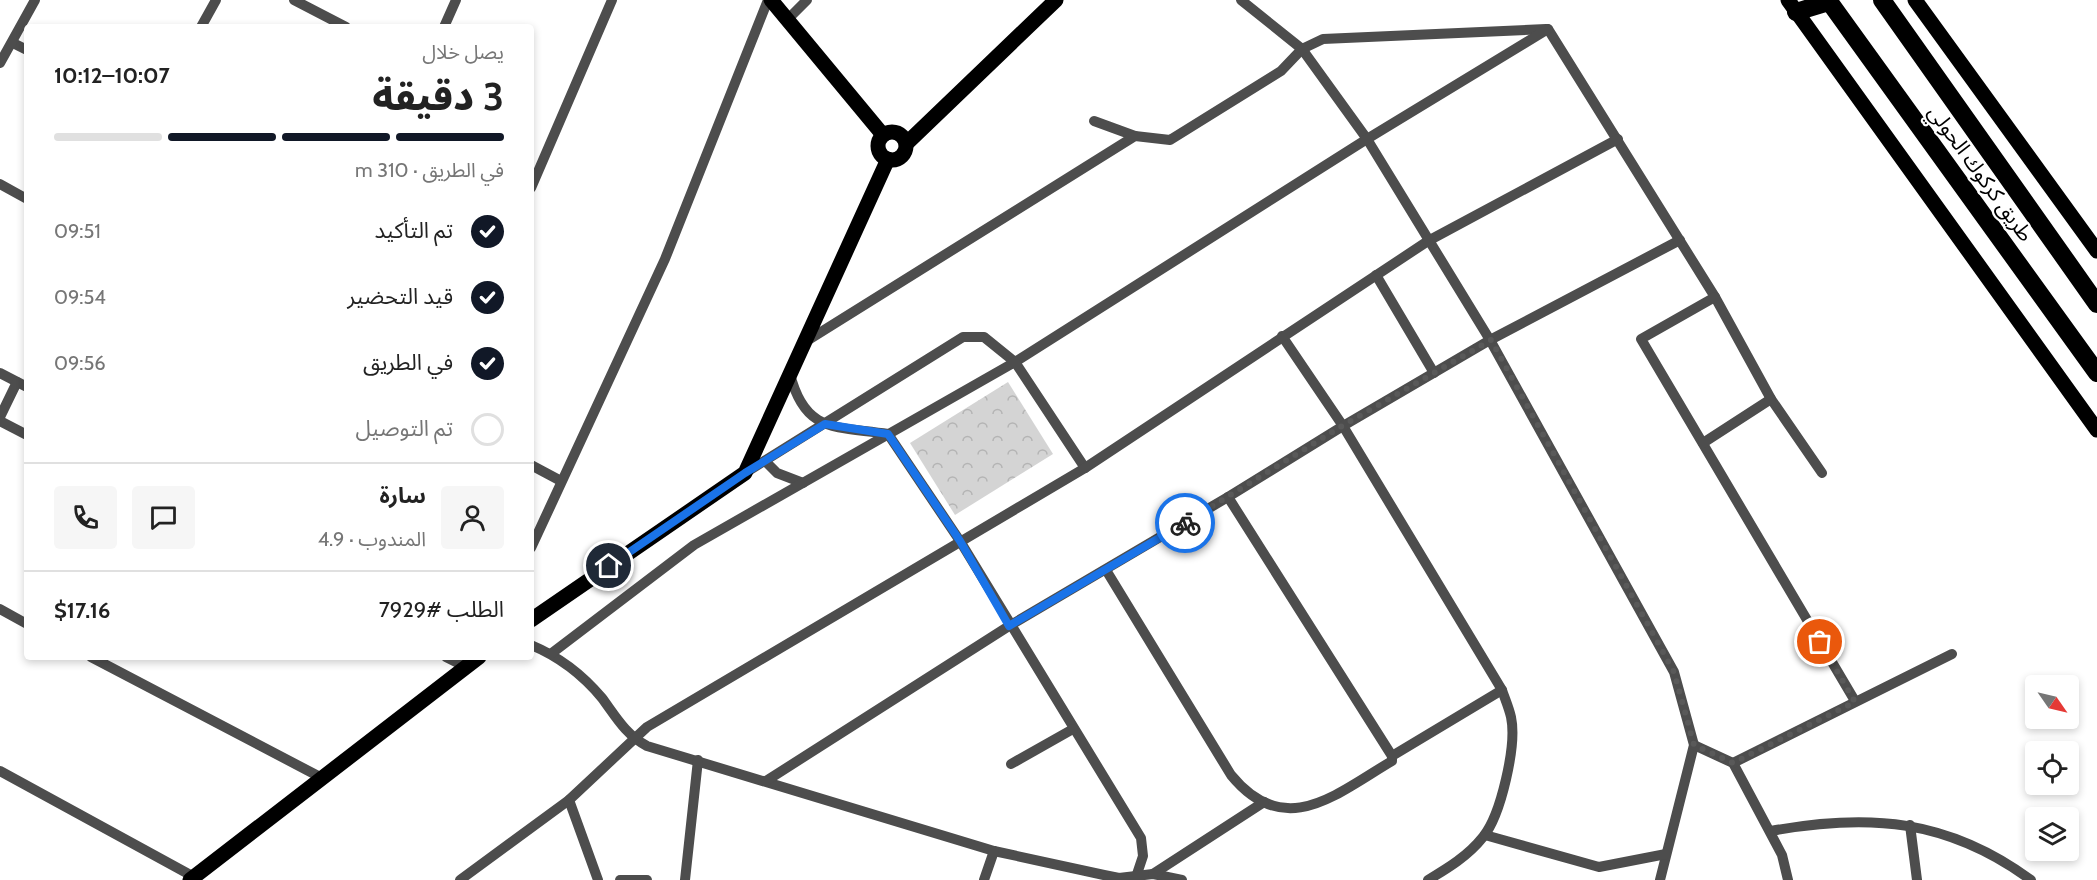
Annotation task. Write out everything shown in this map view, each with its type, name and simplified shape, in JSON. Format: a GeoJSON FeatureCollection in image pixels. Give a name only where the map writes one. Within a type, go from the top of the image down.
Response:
{"type":"FeatureCollection","features":[{"type":"Feature","properties":{"kind":"highway","name":"طريق كركوك الحولي"},"geometry":{"type":"LineString","coordinates":[[1882,0],[2097,304]]}},
{"type":"Feature","properties":{"kind":"highway","name":"طريق كركوك الحولي"},"geometry":{"type":"LineString","coordinates":[[1828,1],[2097,373]]}},
{"type":"Feature","properties":{"kind":"highway"},"geometry":{"type":"LineString","coordinates":[[1792,6],[1828,1]]}},
{"type":"Feature","properties":{"kind":"main road"},"geometry":{"type":"LineString","coordinates":[[770,0],[883,135]]}},
{"type":"Feature","properties":{"kind":"main road"},"geometry":{"type":"LineString","coordinates":[[906,144],[1056,0]]}},
{"type":"Feature","properties":{"kind":"main road"},"geometry":{"type":"LineString","coordinates":[[1915,0],[2097,251]]}},
{"type":"Feature","properties":{"kind":"main road"},"geometry":{"type":"LineString","coordinates":[[1792,6],[2097,430]]}},
{"type":"Feature","properties":{"kind":"main road"},"geometry":{"type":"LineString","coordinates":[[888,132],[900,134],[906,144],[905,152],[899,158],[888,159],[878,149],[883,135],[888,132]]}},
{"type":"Feature","properties":{"kind":"main road"},"geometry":{"type":"LineString","coordinates":[[534,618],[745,473],[888,159]]}},
{"type":"Feature","properties":{"kind":"main road"},"geometry":{"type":"LineString","coordinates":[[192,878],[475,660]]}},
{"type":"Feature","properties":{"kind":"street"},"geometry":{"type":"LineString","coordinates":[[0,63],[35,0]]}},
{"type":"Feature","properties":{"kind":"street"},"geometry":{"type":"LineString","coordinates":[[203,24],[216,0]]}},
{"type":"Feature","properties":{"kind":"street"},"geometry":{"type":"LineString","coordinates":[[445,24],[456,0]]}},
{"type":"Feature","properties":{"kind":"street"},"geometry":{"type":"LineString","coordinates":[[534,181],[612,0]]}},
{"type":"Feature","properties":{"kind":"street"},"geometry":{"type":"LineString","coordinates":[[534,541],[665,259],[770,0]]}},
{"type":"Feature","properties":{"kind":"street"},"geometry":{"type":"LineString","coordinates":[[788,19],[807,0]]}},
{"type":"Feature","properties":{"kind":"street"},"geometry":{"type":"LineString","coordinates":[[1241,0],[1302,49],[1367,139],[1491,340],[1674,672],[1694,745],[1660,880]]}},
{"type":"Feature","properties":{"kind":"street"},"geometry":{"type":"LineString","coordinates":[[300,1],[341,24]]}},
{"type":"Feature","properties":{"kind":"street"},"geometry":{"type":"LineString","coordinates":[[1094,121],[1135,136],[1170,140],[1281,71],[1302,49],[1323,39],[1548,29]]}},
{"type":"Feature","properties":{"kind":"street"},"geometry":{"type":"LineString","coordinates":[[1548,29],[1715,297],[1771,399],[1822,473]]}},
{"type":"Feature","properties":{"kind":"street"},"geometry":{"type":"LineString","coordinates":[[552,653],[694,545],[1015,362],[1367,139],[1548,29]]}},
{"type":"Feature","properties":{"kind":"street"},"geometry":{"type":"LineString","coordinates":[[13,43],[24,48]]}},
{"type":"Feature","properties":{"kind":"street"},"geometry":{"type":"LineString","coordinates":[[804,342],[1135,136]]}},
{"type":"Feature","properties":{"kind":"street"},"geometry":{"type":"LineString","coordinates":[[460,880],[569,800],[647,728],[1085,468],[1428,241],[1618,139]]}},
{"type":"Feature","properties":{"kind":"street"},"geometry":{"type":"LineString","coordinates":[[0,184],[24,197]]}},
{"type":"Feature","properties":{"kind":"street"},"geometry":{"type":"LineString","coordinates":[[766,781],[1009,626],[1228,497],[1342,426],[1491,340],[1680,240]]}},
{"type":"Feature","properties":{"kind":"street"},"geometry":{"type":"LineString","coordinates":[[1376,275],[1434,373]]}},
{"type":"Feature","properties":{"kind":"street"},"geometry":{"type":"LineString","coordinates":[[1715,297],[1641,339],[1855,702]]}},
{"type":"Feature","properties":{"kind":"street"},"geometry":{"type":"LineString","coordinates":[[1282,336],[1342,426],[1502,690],[1511,717],[1512,739],[1498,804],[1485,835],[1472,850],[1428,880]]}},
{"type":"Feature","properties":{"kind":"street"},"geometry":{"type":"LineString","coordinates":[[745,473],[825,424],[861,398],[963,337],[984,338],[1015,362],[1085,468]]}},
{"type":"Feature","properties":{"kind":"street"},"geometry":{"type":"LineString","coordinates":[[0,373],[22,384],[0,419],[24,433]]}},
{"type":"Feature","properties":{"kind":"street"},"geometry":{"type":"LineString","coordinates":[[790,374],[801,406],[813,419],[825,424],[888,434],[960,541],[1009,626],[1141,838],[1143,856],[1135,878]]}},
{"type":"Feature","properties":{"kind":"street"},"geometry":{"type":"LineString","coordinates":[[1703,443],[1771,399]]}},
{"type":"Feature","properties":{"kind":"street"},"geometry":{"type":"LineString","coordinates":[[765,461],[777,473],[803,483]]}},
{"type":"Feature","properties":{"kind":"street"},"geometry":{"type":"LineString","coordinates":[[534,467],[561,481]]}},
{"type":"Feature","properties":{"kind":"street"},"geometry":{"type":"LineString","coordinates":[[1106,570],[1231,775],[1245,791],[1264,802],[1296,809],[1312,807],[1392,761],[1392,756],[1228,497]]}},
{"type":"Feature","properties":{"kind":"street"},"geometry":{"type":"LineString","coordinates":[[0,609],[24,622]]}},
{"type":"Feature","properties":{"kind":"street"},"geometry":{"type":"LineString","coordinates":[[534,646],[552,653],[579,673],[634,739],[646,746],[994,851],[1104,875],[1135,878],[1153,874],[1264,802]]}},
{"type":"Feature","properties":{"kind":"street"},"geometry":{"type":"LineString","coordinates":[[1733,763],[1952,654]]}},
{"type":"Feature","properties":{"kind":"street"},"geometry":{"type":"LineString","coordinates":[[97,660],[322,778]]}},
{"type":"Feature","properties":{"kind":"street"},"geometry":{"type":"LineString","coordinates":[[452,660],[466,667]]}},
{"type":"Feature","properties":{"kind":"street"},"geometry":{"type":"LineString","coordinates":[[1392,756],[1502,690]]}},
{"type":"Feature","properties":{"kind":"street"},"geometry":{"type":"LineString","coordinates":[[1011,764],[1073,729]]}},
{"type":"Feature","properties":{"kind":"street"},"geometry":{"type":"LineString","coordinates":[[1694,745],[1733,763],[1771,831],[1786,864],[1788,880]]}},
{"type":"Feature","properties":{"kind":"street"},"geometry":{"type":"LineString","coordinates":[[685,880],[698,760]]}},
{"type":"Feature","properties":{"kind":"street"},"geometry":{"type":"LineString","coordinates":[[0,771],[192,878]]}},
{"type":"Feature","properties":{"kind":"street"},"geometry":{"type":"LineString","coordinates":[[569,800],[598,880]]}},
{"type":"Feature","properties":{"kind":"street"},"geometry":{"type":"LineString","coordinates":[[1771,831],[1860,820],[1910,825],[1960,839],[1992,855],[2031,880]]}},
{"type":"Feature","properties":{"kind":"street"},"geometry":{"type":"LineString","coordinates":[[1910,825],[1917,880]]}},
{"type":"Feature","properties":{"kind":"street"},"geometry":{"type":"LineString","coordinates":[[1485,835],[1599,867],[1666,854]]}},
{"type":"Feature","properties":{"kind":"street"},"geometry":{"type":"LineString","coordinates":[[984,880],[994,851]]}},
{"type":"Feature","properties":{"kind":"street"},"geometry":{"type":"LineString","coordinates":[[1153,874],[1182,880]]}},
{"type":"Feature","properties":{"kind":"street"},"geometry":{"type":"LineString","coordinates":[[620,880],[647,880]]}},
{"type":"Feature","properties":{"kind":"green space"},"geometry":{"type":"Polygon","coordinates":[[[1008,382],[1053,454],[955,515],[910,443],[1008,382]]]}},
{"type":"Feature","properties":{"kind":"way so far"},"geometry":{"type":"LineString","coordinates":[[1185,523],[1342,426],[1491,340],[1674,672],[1694,745],[1733,763],[1855,702],[1820,642]]}},
{"type":"Feature","properties":{"kind":"route"},"geometry":{"type":"LineString","coordinates":[[609,566],[745,473],[825,424],[888,434],[960,541],[1009,626],[1185,523]]}}]}
